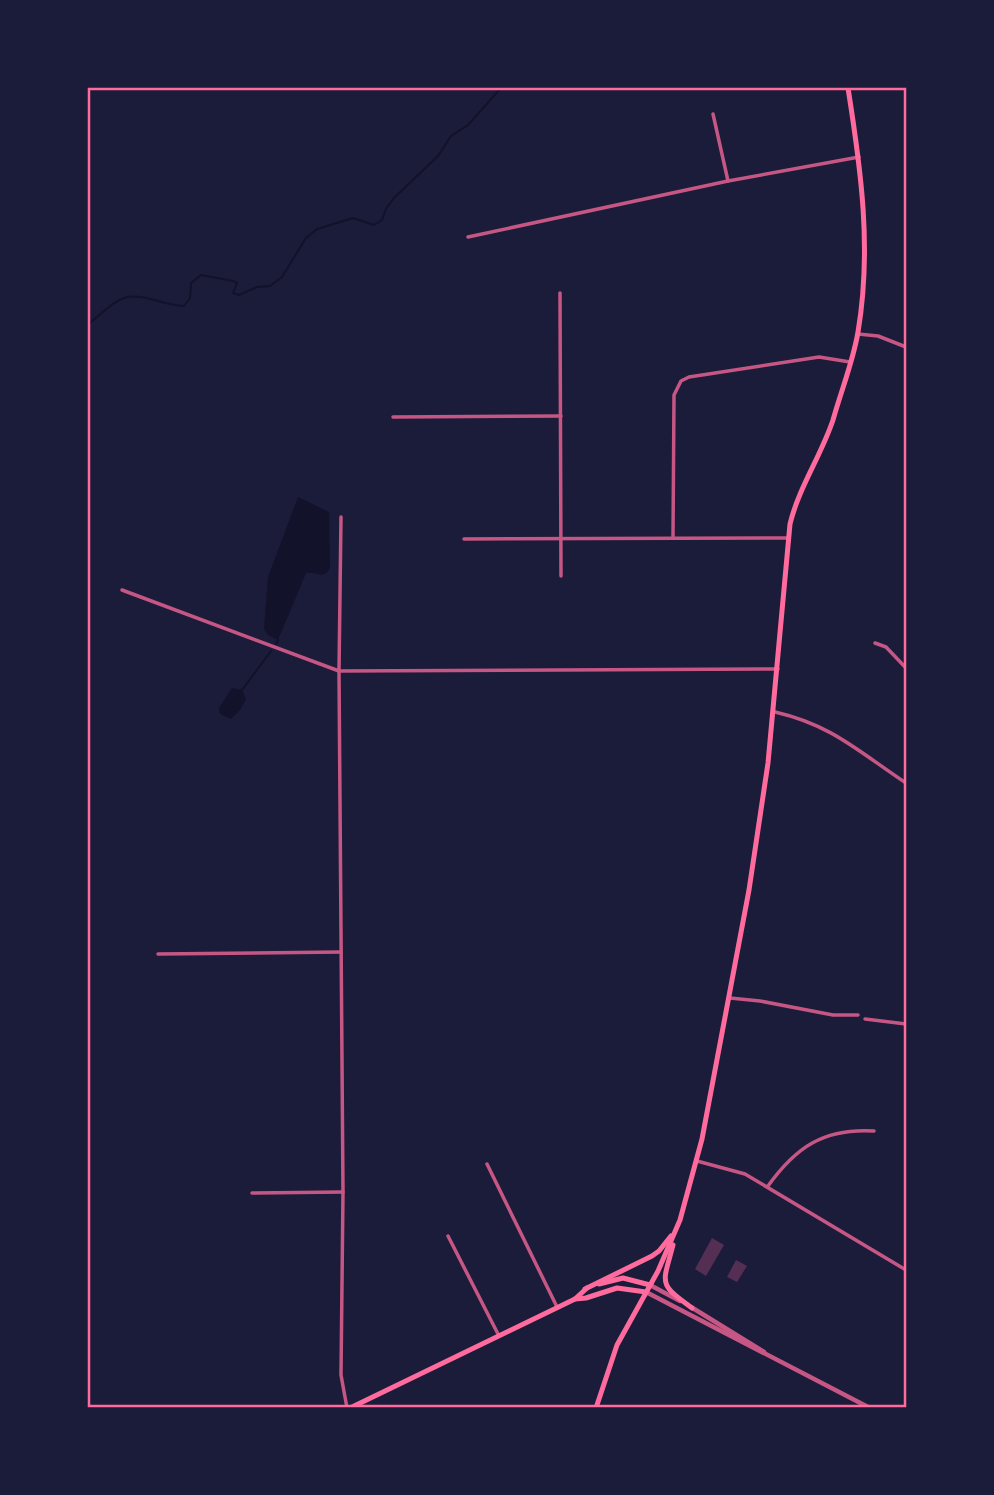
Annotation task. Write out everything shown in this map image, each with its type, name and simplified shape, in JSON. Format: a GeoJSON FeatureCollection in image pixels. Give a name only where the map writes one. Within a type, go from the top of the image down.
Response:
{"type":"FeatureCollection","features":[{"type":"Feature","properties":{"kind":"main road"},"geometry":{"type":"LineString","coordinates":[[692,1308],[673,1295],[664,1275],[696,1161],[730,998],[751,878],[775,712],[788,538],[798,498],[826,440],[858,334],[865,227],[859,157],[848,88]]}},
{"type":"Feature","properties":{"kind":"main road"},"geometry":{"type":"LineString","coordinates":[[596,1408],[616,1347],[677,1227]]}},
{"type":"Feature","properties":{"kind":"main road"},"geometry":{"type":"LineString","coordinates":[[349,1408],[575,1298],[585,1289],[652,1256],[677,1227]]}},
{"type":"Feature","properties":{"kind":"main road"},"geometry":{"type":"LineString","coordinates":[[585,1289],[623,1278],[650,1284]]}},
{"type":"Feature","properties":{"kind":"main road"},"geometry":{"type":"LineString","coordinates":[[575,1298],[586,1298],[617,1288],[646,1292]]}},
{"type":"Feature","properties":{"kind":"street"},"geometry":{"type":"LineString","coordinates":[[713,114],[728,181]]}},
{"type":"Feature","properties":{"kind":"street"},"geometry":{"type":"LineString","coordinates":[[468,237],[728,181],[859,157]]}},
{"type":"Feature","properties":{"kind":"street"},"geometry":{"type":"LineString","coordinates":[[560,293],[561,576]]}},
{"type":"Feature","properties":{"kind":"street"},"geometry":{"type":"LineString","coordinates":[[858,334],[878,336],[906,347]]}},
{"type":"Feature","properties":{"kind":"street"},"geometry":{"type":"LineString","coordinates":[[673,537],[674,395],[681,381],[689,377],[819,357],[850,362]]}},
{"type":"Feature","properties":{"kind":"street"},"geometry":{"type":"LineString","coordinates":[[393,417],[561,416]]}},
{"type":"Feature","properties":{"kind":"street"},"geometry":{"type":"LineString","coordinates":[[341,517],[341,1375],[349,1408]]}},
{"type":"Feature","properties":{"kind":"street"},"geometry":{"type":"LineString","coordinates":[[464,539],[788,538]]}},
{"type":"Feature","properties":{"kind":"street"},"geometry":{"type":"LineString","coordinates":[[122,590],[339,671],[778,669]]}},
{"type":"Feature","properties":{"kind":"street"},"geometry":{"type":"LineString","coordinates":[[875,643],[886,647],[906,668]]}},
{"type":"Feature","properties":{"kind":"street"},"geometry":{"type":"LineString","coordinates":[[775,712],[828,729],[906,783]]}},
{"type":"Feature","properties":{"kind":"street"},"geometry":{"type":"LineString","coordinates":[[158,954],[341,952]]}},
{"type":"Feature","properties":{"kind":"street"},"geometry":{"type":"LineString","coordinates":[[730,998],[833,1015],[858,1015]]}},
{"type":"Feature","properties":{"kind":"street"},"geometry":{"type":"LineString","coordinates":[[866,1019],[906,1024]]}},
{"type":"Feature","properties":{"kind":"street"},"geometry":{"type":"LineString","coordinates":[[768,1186],[787,1161],[809,1144],[841,1133],[874,1131]]}},
{"type":"Feature","properties":{"kind":"street"},"geometry":{"type":"LineString","coordinates":[[696,1161],[738,1171],[768,1186],[906,1270]]}},
{"type":"Feature","properties":{"kind":"street"},"geometry":{"type":"LineString","coordinates":[[487,1164],[557,1307]]}},
{"type":"Feature","properties":{"kind":"street"},"geometry":{"type":"LineString","coordinates":[[252,1192],[343,1192]]}},
{"type":"Feature","properties":{"kind":"street"},"geometry":{"type":"LineString","coordinates":[[448,1236],[498,1334]]}},
{"type":"Feature","properties":{"kind":"street"},"geometry":{"type":"LineString","coordinates":[[650,1284],[769,1355]]}},
{"type":"Feature","properties":{"kind":"street"},"geometry":{"type":"LineString","coordinates":[[646,1292],[870,1408]]}},
{"type":"Feature","properties":{"kind":"shaded area"},"geometry":{"type":"Polygon","coordinates":[[[298,497],[329,512],[330,567],[323,575],[306,573],[278,640],[268,635],[264,629],[268,577],[298,497]]]}},
{"type":"Feature","properties":{"kind":"shaded area"},"geometry":{"type":"Polygon","coordinates":[[[232,688],[242,690],[246,699],[231,719],[220,714],[219,708],[232,688]]]}},
{"type":"Feature","properties":{"kind":"building"},"geometry":{"type":"Polygon","coordinates":[[[712,1238],[724,1245],[706,1276],[695,1269],[712,1238]]]}},
{"type":"Feature","properties":{"kind":"building"},"geometry":{"type":"Polygon","coordinates":[[[736,1260],[747,1266],[737,1282],[727,1277],[736,1260]]]}},
{"type":"Feature","properties":{"kind":"waterway"},"geometry":{"type":"LineString","coordinates":[[88,324],[124,298],[145,298],[184,306],[190,298],[191,283],[201,275],[237,283],[233,293],[239,295],[257,287],[270,286],[282,277],[306,238],[317,229],[353,218],[374,225],[382,220],[393,199],[438,156],[451,136],[468,125],[501,88]]}},
{"type":"Feature","properties":{"kind":"waterway"},"geometry":{"type":"LineString","coordinates":[[276,644],[278,640]]}},
{"type":"Feature","properties":{"kind":"waterway"},"geometry":{"type":"LineString","coordinates":[[242,690],[271,651]]}}]}
